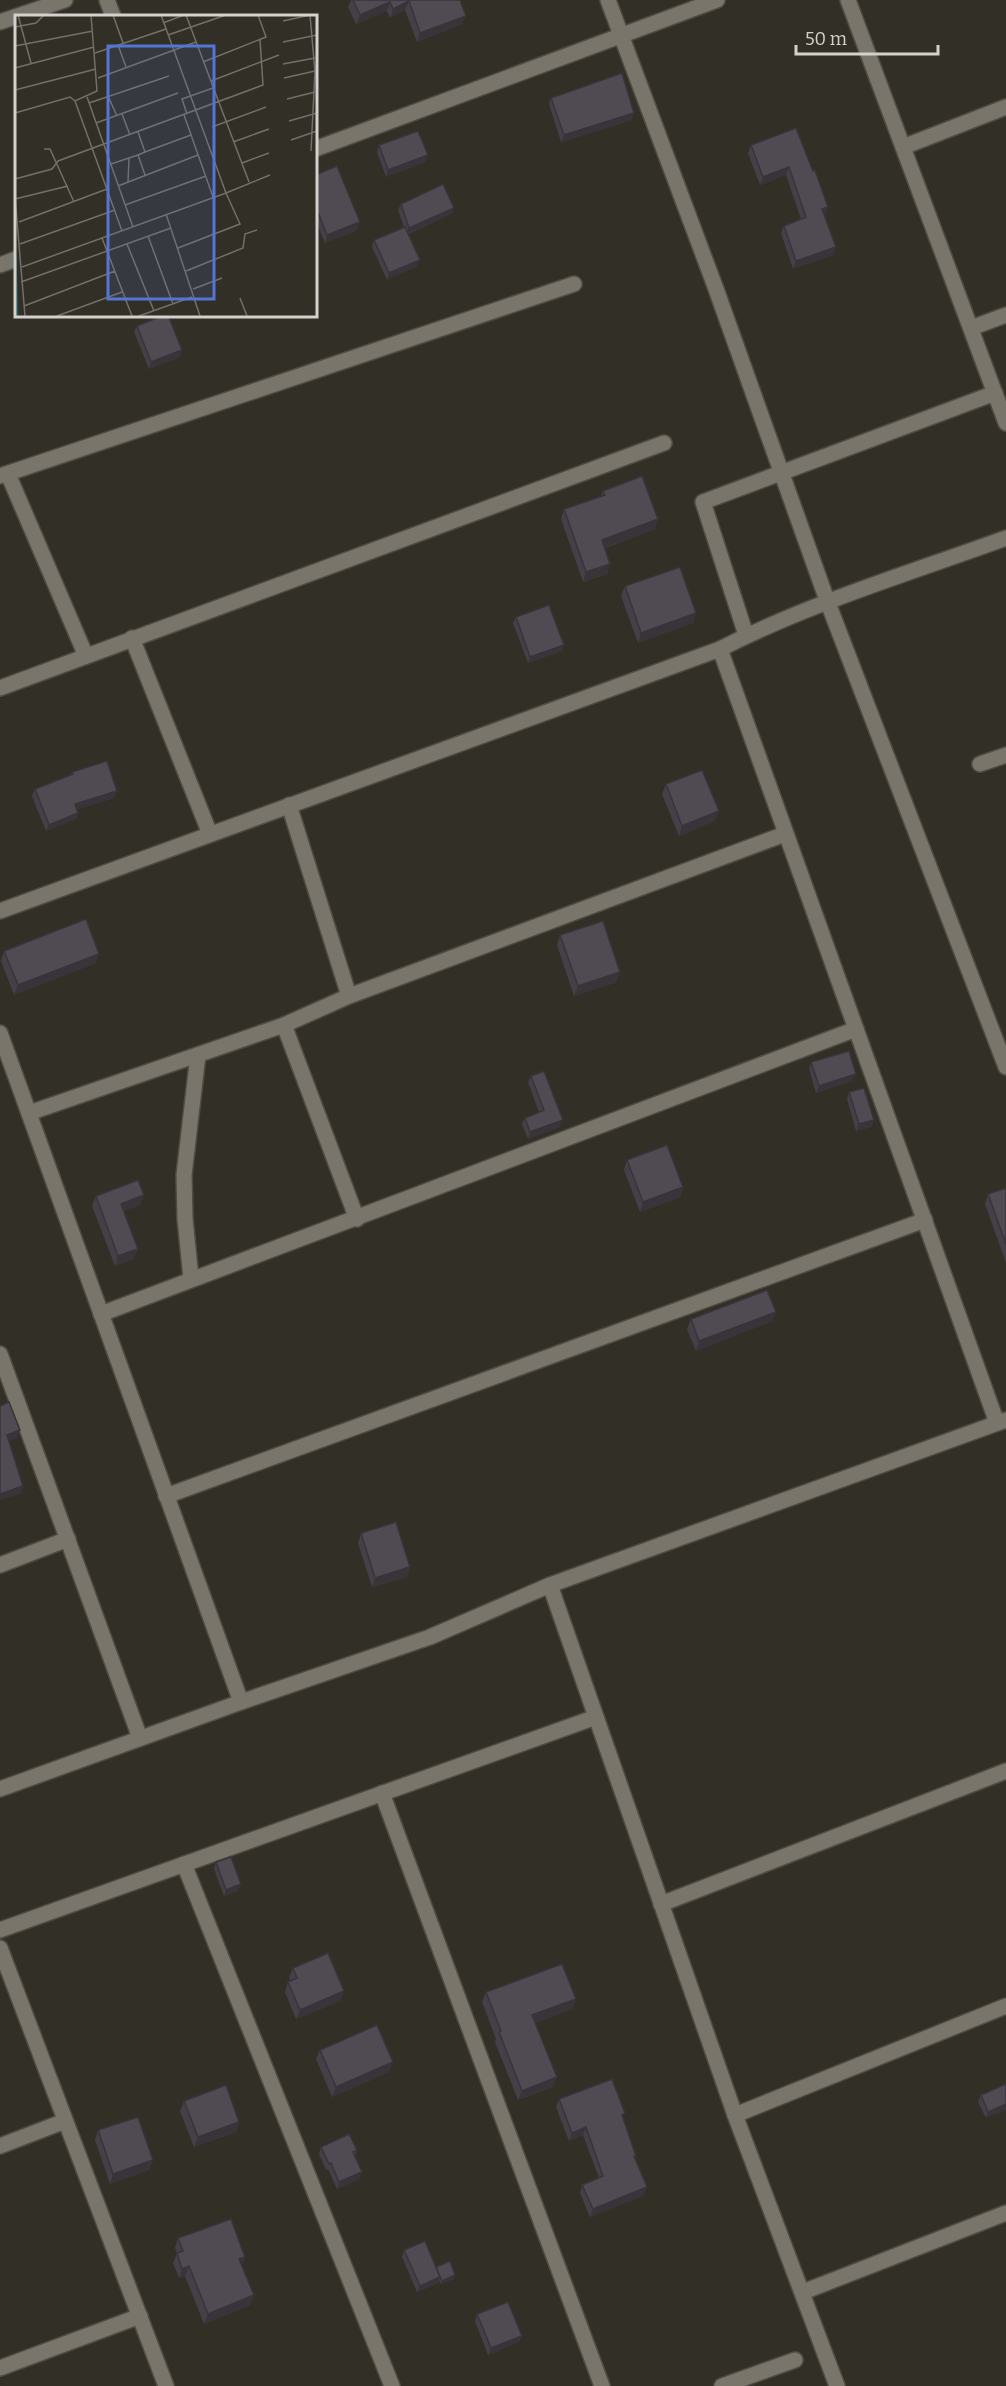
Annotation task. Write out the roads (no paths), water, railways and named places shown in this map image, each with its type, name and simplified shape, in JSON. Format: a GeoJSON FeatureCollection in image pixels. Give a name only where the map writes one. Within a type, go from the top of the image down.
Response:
{"type":"FeatureCollection","features":[{"type":"Feature","properties":{"kind":"street"},"geometry":{"type":"LineString","coordinates":[[21,15],[65,0]]}},
{"type":"Feature","properties":{"kind":"street"},"geometry":{"type":"LineString","coordinates":[[107,0],[113,15]]}},
{"type":"Feature","properties":{"kind":"street"},"geometry":{"type":"LineString","coordinates":[[608,0],[712,278],[828,603],[1006,1067]]}},
{"type":"Feature","properties":{"kind":"street"},"geometry":{"type":"LineString","coordinates":[[316,149],[717,0]]}},
{"type":"Feature","properties":{"kind":"street"},"geometry":{"type":"LineString","coordinates":[[848,0],[1006,423]]}},
{"type":"Feature","properties":{"kind":"street"},"geometry":{"type":"LineString","coordinates":[[0,22],[15,17]]}},
{"type":"Feature","properties":{"kind":"street"},"geometry":{"type":"LineString","coordinates":[[903,147],[1006,107]]}},
{"type":"Feature","properties":{"kind":"street"},"geometry":{"type":"LineString","coordinates":[[0,265],[15,259]]}},
{"type":"Feature","properties":{"kind":"street"},"geometry":{"type":"LineString","coordinates":[[86,656],[4,475],[574,284]]}},
{"type":"Feature","properties":{"kind":"street"},"geometry":{"type":"LineString","coordinates":[[971,328],[1006,315]]}},
{"type":"Feature","properties":{"kind":"street"},"geometry":{"type":"LineString","coordinates":[[746,635],[703,502],[995,393]]}},
{"type":"Feature","properties":{"kind":"street"},"geometry":{"type":"LineString","coordinates":[[0,687],[664,443]]}},
{"type":"Feature","properties":{"kind":"street"},"geometry":{"type":"LineString","coordinates":[[0,911],[720,649],[746,635],[828,603],[1006,538]]}},
{"type":"Feature","properties":{"kind":"street"},"geometry":{"type":"LineString","coordinates":[[132,638],[210,834]]}},
{"type":"Feature","properties":{"kind":"street"},"geometry":{"type":"LineString","coordinates":[[0,1789],[430,1637],[550,1585],[1002,1422],[925,1220],[720,649]]}},
{"type":"Feature","properties":{"kind":"street"},"geometry":{"type":"LineString","coordinates":[[980,764],[1006,754]]}},
{"type":"Feature","properties":{"kind":"street"},"geometry":{"type":"LineString","coordinates":[[289,805],[349,996]]}},
{"type":"Feature","properties":{"kind":"street"},"geometry":{"type":"LineString","coordinates":[[29,1113],[284,1025],[349,996],[785,834]]}},
{"type":"Feature","properties":{"kind":"street"},"geometry":{"type":"LineString","coordinates":[[284,1025],[357,1219]]}},
{"type":"Feature","properties":{"kind":"street"},"geometry":{"type":"LineString","coordinates":[[101,1314],[191,1278],[357,1219],[856,1029]]}},
{"type":"Feature","properties":{"kind":"street"},"geometry":{"type":"LineString","coordinates":[[0,1033],[241,1702]]}},
{"type":"Feature","properties":{"kind":"street"},"geometry":{"type":"LineString","coordinates":[[191,1278],[185,1219],[184,1175],[198,1056]]}},
{"type":"Feature","properties":{"kind":"street"},"geometry":{"type":"LineString","coordinates":[[166,1496],[925,1220]]}},
{"type":"Feature","properties":{"kind":"street"},"geometry":{"type":"LineString","coordinates":[[0,1354],[140,1738]]}},
{"type":"Feature","properties":{"kind":"street"},"geometry":{"type":"LineString","coordinates":[[0,1565],[68,1539]]}},
{"type":"Feature","properties":{"kind":"street"},"geometry":{"type":"LineString","coordinates":[[550,1585],[735,2115],[837,2386]]}},
{"type":"Feature","properties":{"kind":"street"},"geometry":{"type":"LineString","coordinates":[[0,1930],[596,1718]]}},
{"type":"Feature","properties":{"kind":"street"},"geometry":{"type":"LineString","coordinates":[[661,1904],[1006,1771]]}},
{"type":"Feature","properties":{"kind":"street"},"geometry":{"type":"LineString","coordinates":[[382,1793],[602,2386]]}},
{"type":"Feature","properties":{"kind":"street"},"geometry":{"type":"LineString","coordinates":[[184,1864],[392,2386]]}},
{"type":"Feature","properties":{"kind":"street"},"geometry":{"type":"LineString","coordinates":[[0,1948],[166,2386]]}},
{"type":"Feature","properties":{"kind":"street"},"geometry":{"type":"LineString","coordinates":[[735,2115],[1006,2006]]}},
{"type":"Feature","properties":{"kind":"street"},"geometry":{"type":"LineString","coordinates":[[0,2146],[65,2121]]}},
{"type":"Feature","properties":{"kind":"street"},"geometry":{"type":"LineString","coordinates":[[803,2292],[1006,2213]]}},
{"type":"Feature","properties":{"kind":"street"},"geometry":{"type":"LineString","coordinates":[[0,2368],[140,2316]]}},
{"type":"Feature","properties":{"kind":"street"},"geometry":{"type":"LineString","coordinates":[[722,2386],[795,2360]]}}]}
